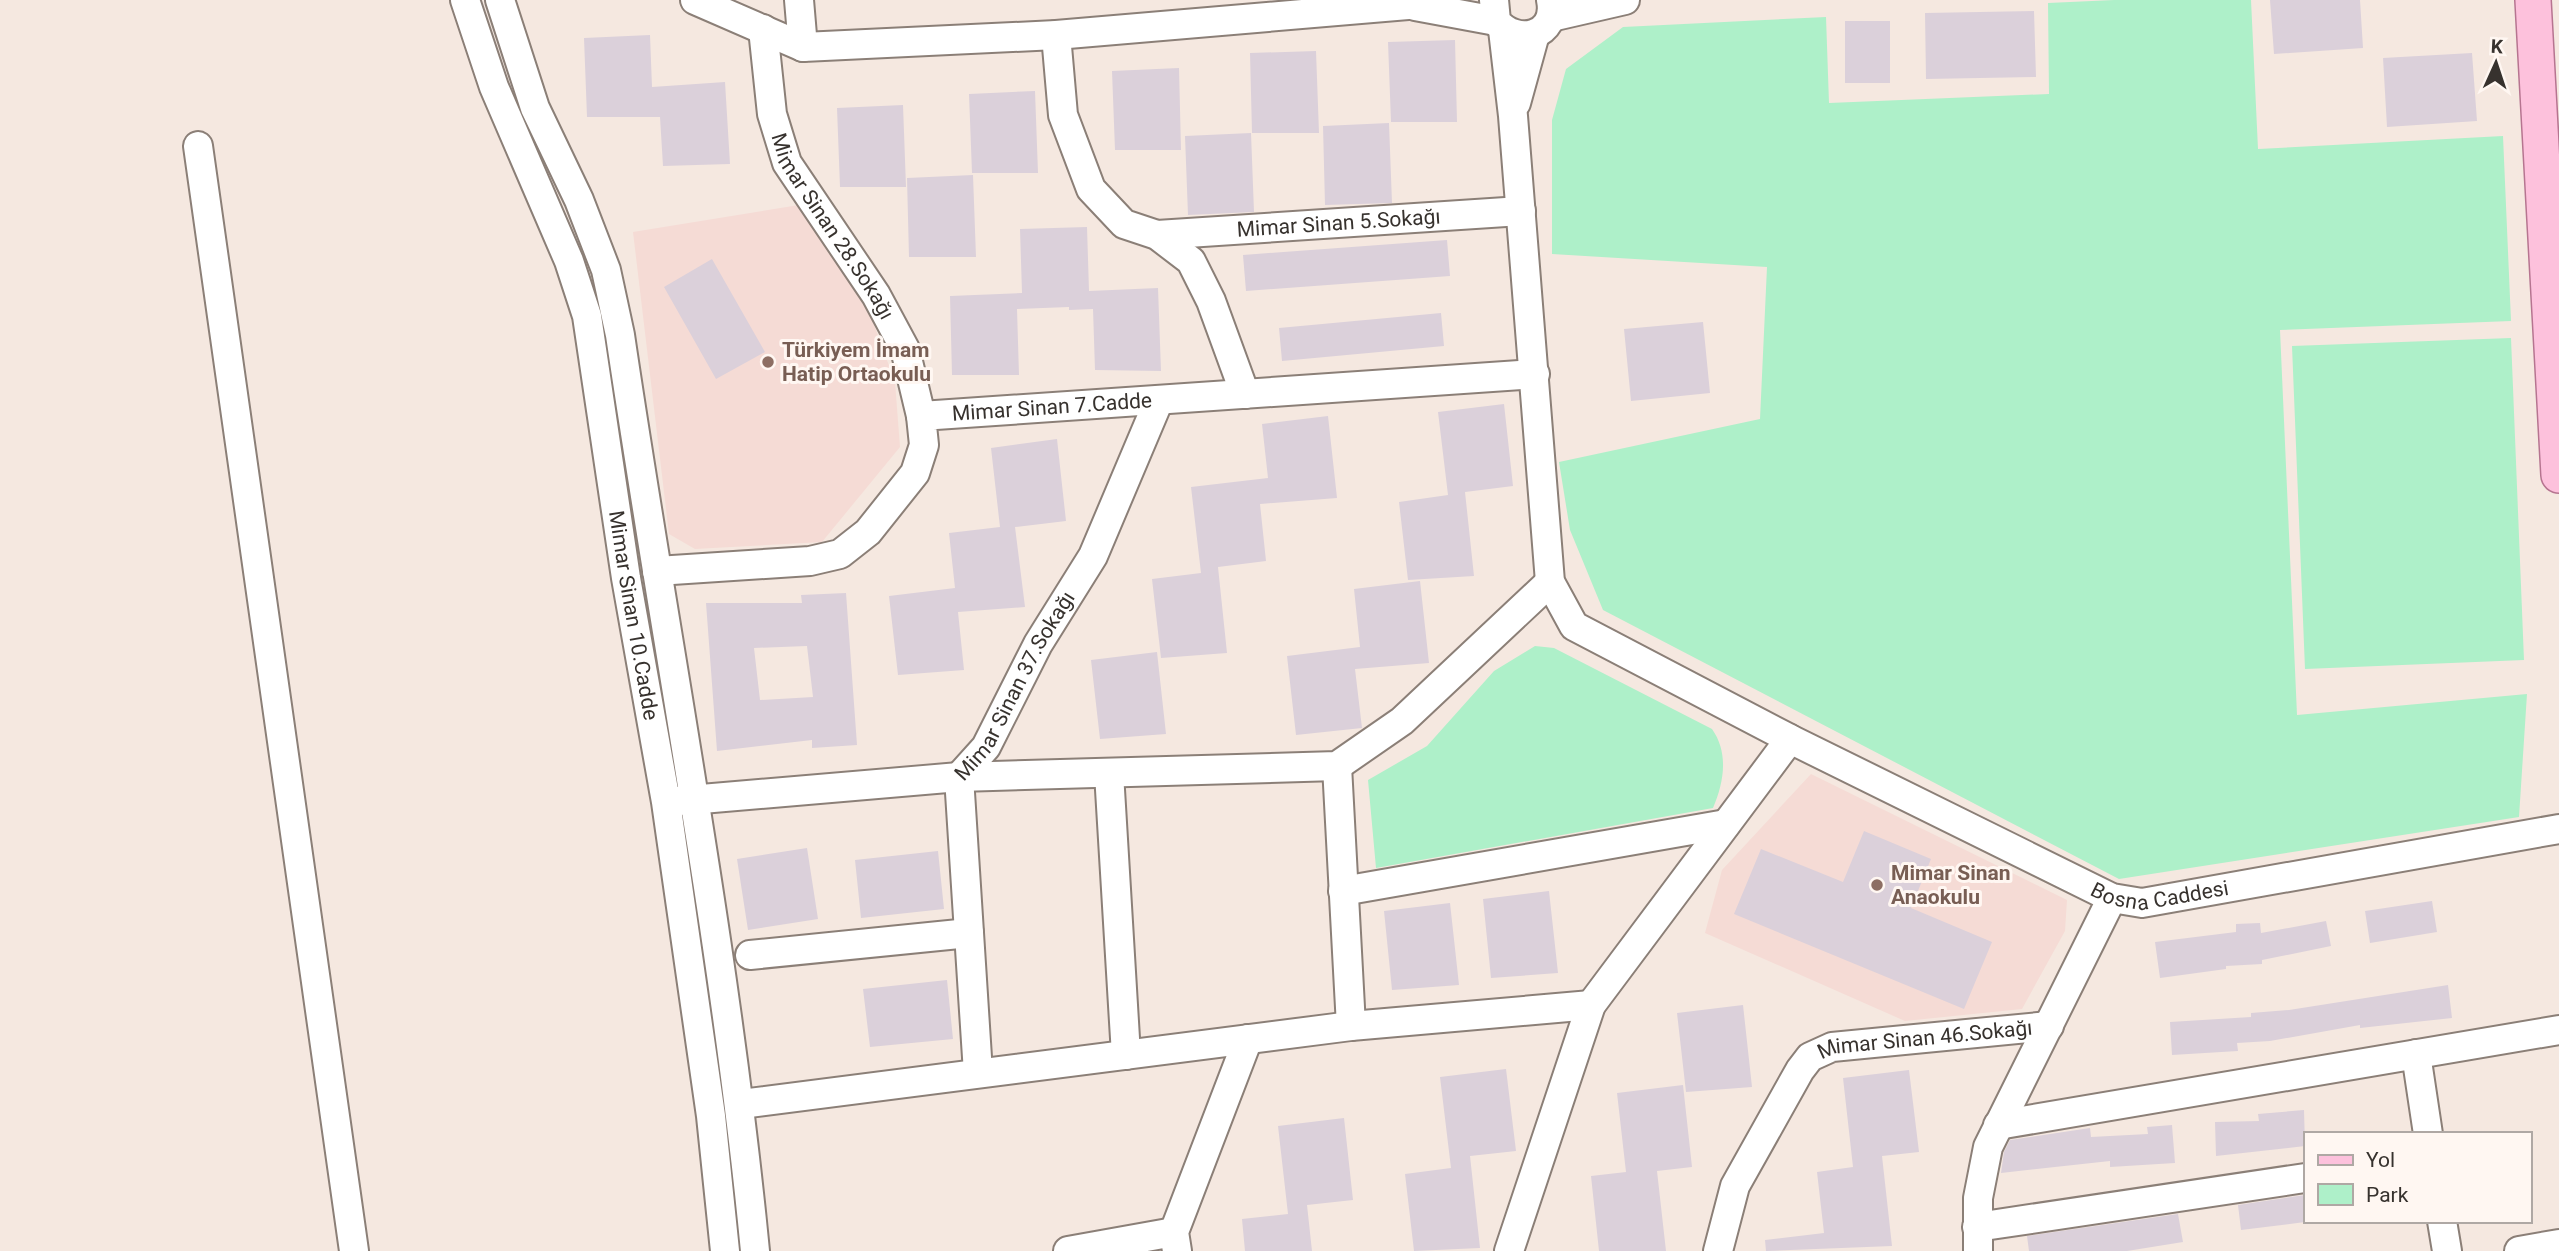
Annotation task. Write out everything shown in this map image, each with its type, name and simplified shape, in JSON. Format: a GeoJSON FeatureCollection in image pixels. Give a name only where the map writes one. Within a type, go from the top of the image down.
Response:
{"type":"FeatureCollection","features":[{"type":"Feature","properties":{"kind":"main road"},"geometry":{"type":"LineString","coordinates":[[2533,0],[2559,475]]}},
{"type":"Feature","properties":{"kind":"street","name":"Mimar Sinan 10.Cadde"},"geometry":{"type":"LineString","coordinates":[[465,0],[494,87],[569,261],[587,316],[626,578],[666,802],[712,1116],[725,1251]]}},
{"type":"Feature","properties":{"kind":"street"},"geometry":{"type":"LineString","coordinates":[[695,0],[803,47],[1056,35],[1409,5],[1438,0]]}},
{"type":"Feature","properties":{"kind":"street"},"geometry":{"type":"LineString","coordinates":[[799,0],[803,47]]}},
{"type":"Feature","properties":{"kind":"street"},"geometry":{"type":"LineString","coordinates":[[1409,5],[1497,17],[1513,35],[1546,17],[1625,0]]}},
{"type":"Feature","properties":{"kind":"street","name":"Mimar Sinan 10.Cadde"},"geometry":{"type":"LineString","coordinates":[[502,4],[535,108],[579,200],[606,270],[620,335],[696,799],[741,1104],[755,1251]]}},
{"type":"Feature","properties":{"kind":"street"},"geometry":{"type":"LineString","coordinates":[[666,802],[959,777],[1337,765],[1402,721],[1550,582],[1513,116],[1497,17]]}},
{"type":"Feature","properties":{"kind":"street"},"geometry":{"type":"LineString","coordinates":[[1513,116],[1546,17]]}},
{"type":"Feature","properties":{"kind":"street","name":"Mimar Sinan 28.Sokağı"},"geometry":{"type":"LineString","coordinates":[[763,29],[772,114],[788,163],[877,295],[905,349],[921,416]]}},
{"type":"Feature","properties":{"kind":"street"},"geometry":{"type":"LineString","coordinates":[[1056,35],[1063,115],[1091,189],[1124,224],[1157,235],[1191,261],[1211,301],[1245,394]]}},
{"type":"Feature","properties":{"kind":"street"},"geometry":{"type":"LineString","coordinates":[[198,146],[354,1251]]}},
{"type":"Feature","properties":{"kind":"street","name":"Mimar Sinan 5.Sokağı"},"geometry":{"type":"LineString","coordinates":[[1157,235],[1521,211]]}},
{"type":"Feature","properties":{"kind":"street","name":"Mimar Sinan 7.Cadde"},"geometry":{"type":"LineString","coordinates":[[657,571],[810,561],[840,554],[868,532],[915,473],[924,445],[921,416],[1535,374]]}},
{"type":"Feature","properties":{"kind":"street","name":"Mimar Sinan 37.Sokağı"},"geometry":{"type":"LineString","coordinates":[[978,1073],[959,777],[986,747],[1038,644],[1093,556],[1159,400]]}},
{"type":"Feature","properties":{"kind":"street","name":"Bosna Caddesi"},"geometry":{"type":"LineString","coordinates":[[1550,582],[1574,626],[1790,739],[2112,898],[2142,903],[2559,829]]}},
{"type":"Feature","properties":{"kind":"street"},"geometry":{"type":"LineString","coordinates":[[1509,1251],[1591,1005],[1790,739]]}},
{"type":"Feature","properties":{"kind":"street"},"geometry":{"type":"LineString","coordinates":[[1337,765],[1351,1026]]}},
{"type":"Feature","properties":{"kind":"street"},"geometry":{"type":"LineString","coordinates":[[1109,773],[1126,1055]]}},
{"type":"Feature","properties":{"kind":"street"},"geometry":{"type":"LineString","coordinates":[[1343,891],[1726,824]]}},
{"type":"Feature","properties":{"kind":"street"},"geometry":{"type":"LineString","coordinates":[[2112,898],[1998,1125],[1981,1170],[1978,1239],[2304,1178]]}},
{"type":"Feature","properties":{"kind":"street"},"geometry":{"type":"LineString","coordinates":[[750,955],[969,933]]}},
{"type":"Feature","properties":{"kind":"street"},"geometry":{"type":"LineString","coordinates":[[741,1104],[1351,1026],[1591,1005]]}},
{"type":"Feature","properties":{"kind":"street","name":"Mimar Sinan 46.Sokağı"},"geometry":{"type":"LineString","coordinates":[[1718,1251],[1735,1186],[1810,1057],[1832,1047],[2049,1026]]}},
{"type":"Feature","properties":{"kind":"street"},"geometry":{"type":"LineString","coordinates":[[1998,1125],[2559,1030]]}},
{"type":"Feature","properties":{"kind":"street"},"geometry":{"type":"LineString","coordinates":[[1068,1251],[1175,1242],[1248,1039]]}},
{"type":"Feature","properties":{"kind":"street"},"geometry":{"type":"LineString","coordinates":[[2416,1054],[2428,1132]]}},
{"type":"Feature","properties":{"kind":"street"},"geometry":{"type":"LineString","coordinates":[[2442,1223],[2447,1251]]}},
{"type":"Feature","properties":{"kind":"street"},"geometry":{"type":"LineString","coordinates":[[2519,1251],[2559,1244]]}},
{"type":"Feature","properties":{"kind":"shaded area","name":"Türkiyem İmam Hatip Ortaokulu"},"geometry":{"type":"Polygon","coordinates":[[[799,205],[866,303],[895,382],[900,447],[822,542],[695,549],[669,534],[633,232],[799,205]]]}},
{"type":"Feature","properties":{"kind":"shaded area","name":"Mimar Sinan Anaokulu"},"geometry":{"type":"Polygon","coordinates":[[[1811,774],[2067,900],[2065,931],[2022,1009],[1905,1021],[1705,933],[1722,870],[1811,774]]]}},
{"type":"Feature","properties":{"kind":"green space"},"geometry":{"type":"Polygon","coordinates":[[[2251,0],[2258,149],[2503,136],[2511,321],[2280,330],[2297,715],[2527,694],[2519,817],[2119,879],[1603,610],[1570,530],[1559,462],[1760,419],[1767,267],[1552,254],[1552,120],[1566,69],[1623,27],[1826,17],[1829,103],[2049,94],[2048,3],[2251,0]]]}},
{"type":"Feature","properties":{"kind":"green space"},"geometry":{"type":"Polygon","coordinates":[[[2511,338],[2524,660],[2305,669],[2292,346],[2511,338]]]}},
{"type":"Feature","properties":{"kind":"green space"},"geometry":{"type":"Polygon","coordinates":[[[1535,646],[1554,648],[1712,729],[1723,758],[1720,788],[1713,808],[1376,868],[1368,780],[1427,746],[1494,671],[1535,646]]]}},
{"type":"Feature","properties":{"kind":"building"},"geometry":{"type":"Polygon","coordinates":[[[2270,0],[2360,0],[2363,48],[2274,54],[2270,0]]]}},
{"type":"Feature","properties":{"kind":"building"},"geometry":{"type":"Polygon","coordinates":[[[2034,11],[2036,77],[1926,79],[1925,13],[2034,11]]]}},
{"type":"Feature","properties":{"kind":"building"},"geometry":{"type":"Polygon","coordinates":[[[1845,21],[1890,21],[1890,83],[1845,83],[1845,21]]]}},
{"type":"Feature","properties":{"kind":"building"},"geometry":{"type":"Polygon","coordinates":[[[650,35],[652,87],[725,82],[730,164],[663,166],[660,117],[587,117],[584,38],[650,35]]]}},
{"type":"Feature","properties":{"kind":"building"},"geometry":{"type":"Polygon","coordinates":[[[1455,40],[1457,122],[1391,122],[1388,42],[1455,40]]]}},
{"type":"Feature","properties":{"kind":"building"},"geometry":{"type":"Polygon","coordinates":[[[1316,51],[1319,133],[1252,133],[1250,53],[1316,51]]]}},
{"type":"Feature","properties":{"kind":"building"},"geometry":{"type":"Polygon","coordinates":[[[2472,53],[2477,121],[2387,127],[2383,58],[2472,53]]]}},
{"type":"Feature","properties":{"kind":"building"},"geometry":{"type":"Polygon","coordinates":[[[1179,68],[1181,150],[1115,150],[1112,71],[1179,68]]]}},
{"type":"Feature","properties":{"kind":"building"},"geometry":{"type":"Polygon","coordinates":[[[1035,91],[1038,173],[972,173],[969,94],[1035,91]]]}},
{"type":"Feature","properties":{"kind":"building"},"geometry":{"type":"Polygon","coordinates":[[[903,105],[906,187],[840,187],[837,108],[903,105]]]}},
{"type":"Feature","properties":{"kind":"building"},"geometry":{"type":"Polygon","coordinates":[[[1389,123],[1392,203],[1325,205],[1323,126],[1389,123]]]}},
{"type":"Feature","properties":{"kind":"building"},"geometry":{"type":"Polygon","coordinates":[[[1251,133],[1254,212],[1188,215],[1185,136],[1251,133]]]}},
{"type":"Feature","properties":{"kind":"building"},"geometry":{"type":"Polygon","coordinates":[[[973,175],[976,257],[909,257],[907,178],[973,175]]]}},
{"type":"Feature","properties":{"kind":"building"},"geometry":{"type":"Polygon","coordinates":[[[1087,227],[1089,291],[1158,288],[1161,371],[1095,370],[1093,309],[1069,310],[1069,307],[1017,309],[1019,375],[952,375],[950,296],[1022,293],[1020,229],[1087,227]]]}},
{"type":"Feature","properties":{"kind":"building"},"geometry":{"type":"Polygon","coordinates":[[[1447,240],[1450,276],[1246,291],[1243,255],[1447,240]]]}},
{"type":"Feature","properties":{"kind":"building"},"geometry":{"type":"Polygon","coordinates":[[[712,259],[765,352],[716,379],[664,287],[712,259]]]}},
{"type":"Feature","properties":{"kind":"building"},"geometry":{"type":"Polygon","coordinates":[[[1441,313],[1444,346],[1282,361],[1279,328],[1441,313]]]}},
{"type":"Feature","properties":{"kind":"building"},"geometry":{"type":"Polygon","coordinates":[[[1703,322],[1710,393],[1631,401],[1624,329],[1703,322]]]}},
{"type":"Feature","properties":{"kind":"building"},"geometry":{"type":"Polygon","coordinates":[[[1504,404],[1513,486],[1465,492],[1474,576],[1408,580],[1399,502],[1448,495],[1438,412],[1504,404]]]}},
{"type":"Feature","properties":{"kind":"building"},"geometry":{"type":"Polygon","coordinates":[[[1328,416],[1337,498],[1260,504],[1266,561],[1218,567],[1227,653],[1161,658],[1152,579],[1201,573],[1191,487],[1268,478],[1262,424],[1328,416]]]}},
{"type":"Feature","properties":{"kind":"building"},"geometry":{"type":"Polygon","coordinates":[[[1057,439],[1066,521],[1015,527],[1025,607],[958,612],[964,670],[898,675],[889,596],[955,588],[949,533],[1000,527],[991,448],[1057,439]]]}},
{"type":"Feature","properties":{"kind":"building"},"geometry":{"type":"Polygon","coordinates":[[[1420,581],[1429,663],[1355,669],[1362,728],[1296,735],[1287,656],[1360,647],[1354,589],[1420,581]]]}},
{"type":"Feature","properties":{"kind":"building"},"geometry":{"type":"Polygon","coordinates":[[[846,593],[857,745],[812,748],[812,740],[717,751],[706,603],[802,603],[801,595],[846,593]],[[807,646],[754,648],[760,700],[813,697],[807,646]]]}},
{"type":"Feature","properties":{"kind":"building"},"geometry":{"type":"Polygon","coordinates":[[[1157,652],[1166,734],[1100,739],[1091,660],[1157,652]]]}},
{"type":"Feature","properties":{"kind":"building"},"geometry":{"type":"Polygon","coordinates":[[[1864,831],[1931,859],[1911,908],[1992,942],[1964,1009],[1734,914],[1761,849],[1843,882],[1864,831]]]}},
{"type":"Feature","properties":{"kind":"building"},"geometry":{"type":"Polygon","coordinates":[[[807,848],[818,919],[748,930],[737,859],[807,848]]]}},
{"type":"Feature","properties":{"kind":"building"},"geometry":{"type":"Polygon","coordinates":[[[938,851],[944,909],[861,918],[855,860],[938,851]]]}},
{"type":"Feature","properties":{"kind":"building"},"geometry":{"type":"Polygon","coordinates":[[[1549,891],[1558,973],[1491,978],[1483,899],[1549,891]]]}},
{"type":"Feature","properties":{"kind":"building"},"geometry":{"type":"Polygon","coordinates":[[[2432,901],[2437,932],[2370,943],[2365,911],[2432,901]]]}},
{"type":"Feature","properties":{"kind":"building"},"geometry":{"type":"Polygon","coordinates":[[[1450,903],[1459,985],[1392,990],[1384,911],[1450,903]]]}},
{"type":"Feature","properties":{"kind":"building"},"geometry":{"type":"Polygon","coordinates":[[[2326,921],[2331,946],[2262,960],[2262,964],[2226,966],[2226,969],[2160,978],[2155,942],[2236,932],[2236,924],[2260,923],[2261,933],[2326,921]]]}},
{"type":"Feature","properties":{"kind":"building"},"geometry":{"type":"Polygon","coordinates":[[[947,980],[953,1039],[870,1047],[863,989],[947,980]]]}},
{"type":"Feature","properties":{"kind":"building"},"geometry":{"type":"Polygon","coordinates":[[[2448,985],[2452,1018],[2360,1028],[2360,1025],[2270,1041],[2237,1043],[2238,1051],[2172,1055],[2170,1022],[2251,1017],[2251,1013],[2289,1010],[2448,985]]]}},
{"type":"Feature","properties":{"kind":"building"},"geometry":{"type":"Polygon","coordinates":[[[1743,1005],[1752,1087],[1686,1092],[1677,1013],[1743,1005]]]}},
{"type":"Feature","properties":{"kind":"building"},"geometry":{"type":"Polygon","coordinates":[[[1506,1069],[1516,1151],[1470,1156],[1480,1248],[1414,1251],[1405,1174],[1451,1168],[1440,1077],[1506,1069]]]}},
{"type":"Feature","properties":{"kind":"building"},"geometry":{"type":"Polygon","coordinates":[[[1909,1070],[1919,1152],[1882,1156],[1892,1246],[1766,1251],[1765,1240],[1824,1233],[1817,1172],[1853,1167],[1843,1078],[1909,1070]]]}},
{"type":"Feature","properties":{"kind":"building"},"geometry":{"type":"Polygon","coordinates":[[[1683,1085],[1692,1167],[1657,1171],[1666,1251],[1599,1251],[1591,1176],[1626,1172],[1617,1093],[1683,1085]]]}},
{"type":"Feature","properties":{"kind":"building"},"geometry":{"type":"Polygon","coordinates":[[[2304,1110],[2304,1146],[2216,1156],[2215,1122],[2259,1121],[2258,1114],[2304,1110]]]}},
{"type":"Feature","properties":{"kind":"building"},"geometry":{"type":"Polygon","coordinates":[[[1344,1118],[1353,1200],[1307,1205],[1312,1251],[1245,1251],[1242,1219],[1288,1214],[1278,1126],[1344,1118]]]}},
{"type":"Feature","properties":{"kind":"building"},"geometry":{"type":"Polygon","coordinates":[[[2172,1125],[2175,1163],[2110,1167],[2110,1161],[2001,1173],[2004,1152],[2010,1140],[2090,1128],[2091,1137],[2148,1134],[2147,1127],[2172,1125]]]}},
{"type":"Feature","properties":{"kind":"building"},"geometry":{"type":"Polygon","coordinates":[[[2304,1195],[2304,1222],[2241,1230],[2238,1205],[2304,1195]]]}},
{"type":"Feature","properties":{"kind":"building"},"geometry":{"type":"Polygon","coordinates":[[[2178,1214],[2183,1242],[2127,1251],[2029,1251],[2027,1236],[2178,1214]]]}},
{"type":"Feature","properties":{"kind":"place","name":"Türkiyem İmam Hatip Ortaokulu"},"geometry":{"type":"Point","coordinates":[768,362]}},
{"type":"Feature","properties":{"kind":"place","name":"Mimar Sinan Anaokulu"},"geometry":{"type":"Point","coordinates":[1877,885]}}]}
